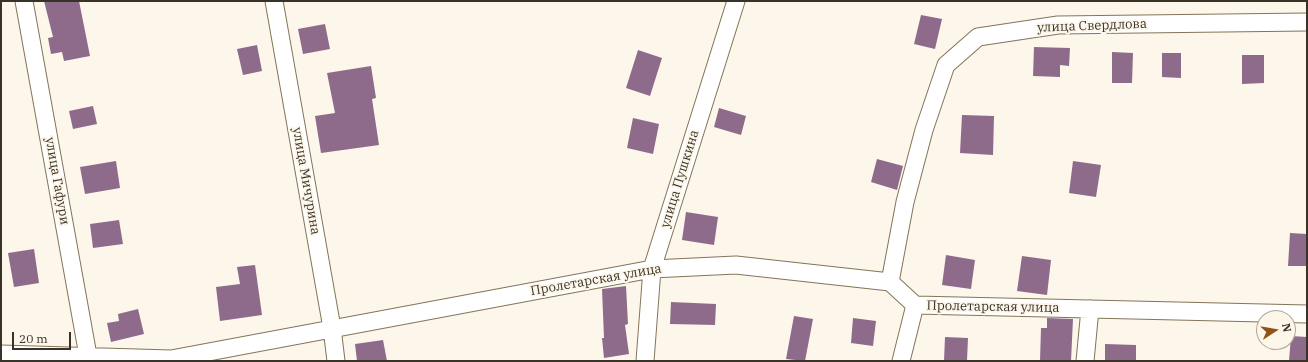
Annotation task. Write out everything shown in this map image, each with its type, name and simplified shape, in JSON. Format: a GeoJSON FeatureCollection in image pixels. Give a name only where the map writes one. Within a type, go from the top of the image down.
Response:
{"type":"FeatureCollection","features":[{"type":"Feature","properties":{"kind":"street","name":"улица Гафури"},"geometry":{"type":"LineString","coordinates":[[24,1],[88,358]]}},
{"type":"Feature","properties":{"kind":"street","name":"улица Мичурина"},"geometry":{"type":"LineString","coordinates":[[274,1],[332,328],[336,361]]}},
{"type":"Feature","properties":{"kind":"street","name":"улица Пушкина"},"geometry":{"type":"LineString","coordinates":[[645,361],[652,269],[736,1]]}},
{"type":"Feature","properties":{"kind":"street","name":"улица Свердлова"},"geometry":{"type":"LineString","coordinates":[[890,282],[907,194],[924,130],[946,65],[978,37],[1058,25],[1307,22]]}},
{"type":"Feature","properties":{"kind":"street","name":"Пролетарская улица"},"geometry":{"type":"LineString","coordinates":[[1,354],[88,358],[171,359],[652,269],[736,265],[890,282],[915,305],[1307,314]]}},
{"type":"Feature","properties":{"kind":"street"},"geometry":{"type":"LineString","coordinates":[[901,361],[915,305]]}},
{"type":"Feature","properties":{"kind":"street"},"geometry":{"type":"LineString","coordinates":[[1085,361],[1090,309]]}},
{"type":"Feature","properties":{"kind":"building"},"geometry":{"type":"Polygon","coordinates":[[[44,1],[79,1],[90,56],[64,61],[62,52],[51,54],[48,38],[53,37],[44,1]]]}},
{"type":"Feature","properties":{"kind":"building"},"geometry":{"type":"Polygon","coordinates":[[[921,15],[942,19],[935,49],[914,44],[921,15]]]}},
{"type":"Feature","properties":{"kind":"building"},"geometry":{"type":"Polygon","coordinates":[[[325,24],[330,49],[303,54],[298,29],[325,24]]]}},
{"type":"Feature","properties":{"kind":"building"},"geometry":{"type":"Polygon","coordinates":[[[257,45],[262,71],[243,75],[237,49],[257,45]]]}},
{"type":"Feature","properties":{"kind":"building"},"geometry":{"type":"Polygon","coordinates":[[[1034,47],[1070,48],[1069,66],[1060,65],[1060,77],[1033,76],[1034,47]]]}},
{"type":"Feature","properties":{"kind":"building"},"geometry":{"type":"Polygon","coordinates":[[[638,50],[662,58],[650,96],[626,88],[638,50]]]}},
{"type":"Feature","properties":{"kind":"building"},"geometry":{"type":"Polygon","coordinates":[[[1112,52],[1133,53],[1132,83],[1112,83],[1112,52]]]}},
{"type":"Feature","properties":{"kind":"building"},"geometry":{"type":"Polygon","coordinates":[[[1162,53],[1181,53],[1181,78],[1162,77],[1162,53]]]}},
{"type":"Feature","properties":{"kind":"building"},"geometry":{"type":"Polygon","coordinates":[[[1242,55],[1264,55],[1264,83],[1242,84],[1242,55]]]}},
{"type":"Feature","properties":{"kind":"building"},"geometry":{"type":"Polygon","coordinates":[[[371,66],[376,98],[372,99],[379,145],[321,153],[315,116],[335,113],[327,73],[371,66]]]}},
{"type":"Feature","properties":{"kind":"building"},"geometry":{"type":"Polygon","coordinates":[[[93,106],[97,124],[73,129],[69,111],[93,106]]]}},
{"type":"Feature","properties":{"kind":"building"},"geometry":{"type":"Polygon","coordinates":[[[719,108],[746,116],[741,135],[714,127],[719,108]]]}},
{"type":"Feature","properties":{"kind":"building"},"geometry":{"type":"Polygon","coordinates":[[[962,115],[994,116],[993,155],[960,153],[962,115]]]}},
{"type":"Feature","properties":{"kind":"building"},"geometry":{"type":"Polygon","coordinates":[[[633,118],[659,124],[653,154],[627,148],[633,118]]]}},
{"type":"Feature","properties":{"kind":"building"},"geometry":{"type":"Polygon","coordinates":[[[877,159],[903,166],[897,190],[871,182],[877,159]]]}},
{"type":"Feature","properties":{"kind":"building"},"geometry":{"type":"Polygon","coordinates":[[[116,161],[120,188],[85,194],[80,167],[116,161]]]}},
{"type":"Feature","properties":{"kind":"building"},"geometry":{"type":"Polygon","coordinates":[[[1073,161],[1101,165],[1096,197],[1069,193],[1073,161]]]}},
{"type":"Feature","properties":{"kind":"building"},"geometry":{"type":"Polygon","coordinates":[[[686,212],[718,217],[714,245],[682,240],[686,212]]]}},
{"type":"Feature","properties":{"kind":"building"},"geometry":{"type":"Polygon","coordinates":[[[119,220],[123,244],[93,248],[90,224],[119,220]]]}},
{"type":"Feature","properties":{"kind":"building"},"geometry":{"type":"Polygon","coordinates":[[[1290,233],[1307,234],[1307,266],[1288,266],[1290,233]]]}},
{"type":"Feature","properties":{"kind":"building"},"geometry":{"type":"Polygon","coordinates":[[[34,249],[39,283],[14,287],[8,253],[34,249]]]}},
{"type":"Feature","properties":{"kind":"building"},"geometry":{"type":"Polygon","coordinates":[[[946,255],[975,260],[971,289],[942,285],[946,255]]]}},
{"type":"Feature","properties":{"kind":"building"},"geometry":{"type":"Polygon","coordinates":[[[1022,256],[1051,260],[1047,295],[1017,291],[1022,256]]]}},
{"type":"Feature","properties":{"kind":"building"},"geometry":{"type":"Polygon","coordinates":[[[255,265],[262,315],[220,321],[216,287],[240,284],[237,267],[255,265]]]}},
{"type":"Feature","properties":{"kind":"building"},"geometry":{"type":"Polygon","coordinates":[[[626,286],[628,324],[625,325],[629,354],[604,358],[602,338],[604,338],[602,289],[626,286]]]}},
{"type":"Feature","properties":{"kind":"building"},"geometry":{"type":"Polygon","coordinates":[[[671,302],[716,304],[715,325],[670,324],[671,302]]]}},
{"type":"Feature","properties":{"kind":"building"},"geometry":{"type":"Polygon","coordinates":[[[138,309],[144,334],[111,342],[107,323],[119,321],[118,314],[138,309]]]}},
{"type":"Feature","properties":{"kind":"building"},"geometry":{"type":"Polygon","coordinates":[[[794,316],[813,319],[805,361],[786,359],[794,316]]]}},
{"type":"Feature","properties":{"kind":"building"},"geometry":{"type":"Polygon","coordinates":[[[853,318],[876,321],[873,346],[851,343],[853,318]]]}},
{"type":"Feature","properties":{"kind":"building"},"geometry":{"type":"Polygon","coordinates":[[[1047,318],[1073,319],[1071,361],[1040,361],[1041,328],[1047,328],[1047,318]]]}},
{"type":"Feature","properties":{"kind":"building"},"geometry":{"type":"Polygon","coordinates":[[[1296,336],[1307,337],[1307,361],[1289,361],[1290,350],[1296,350],[1296,336]]]}},
{"type":"Feature","properties":{"kind":"building"},"geometry":{"type":"Polygon","coordinates":[[[945,337],[968,338],[967,361],[944,361],[945,337]]]}},
{"type":"Feature","properties":{"kind":"building"},"geometry":{"type":"Polygon","coordinates":[[[383,340],[387,361],[357,361],[355,344],[383,340]]]}},
{"type":"Feature","properties":{"kind":"building"},"geometry":{"type":"Polygon","coordinates":[[[1105,344],[1136,345],[1136,361],[1105,361],[1105,344]]]}}]}
